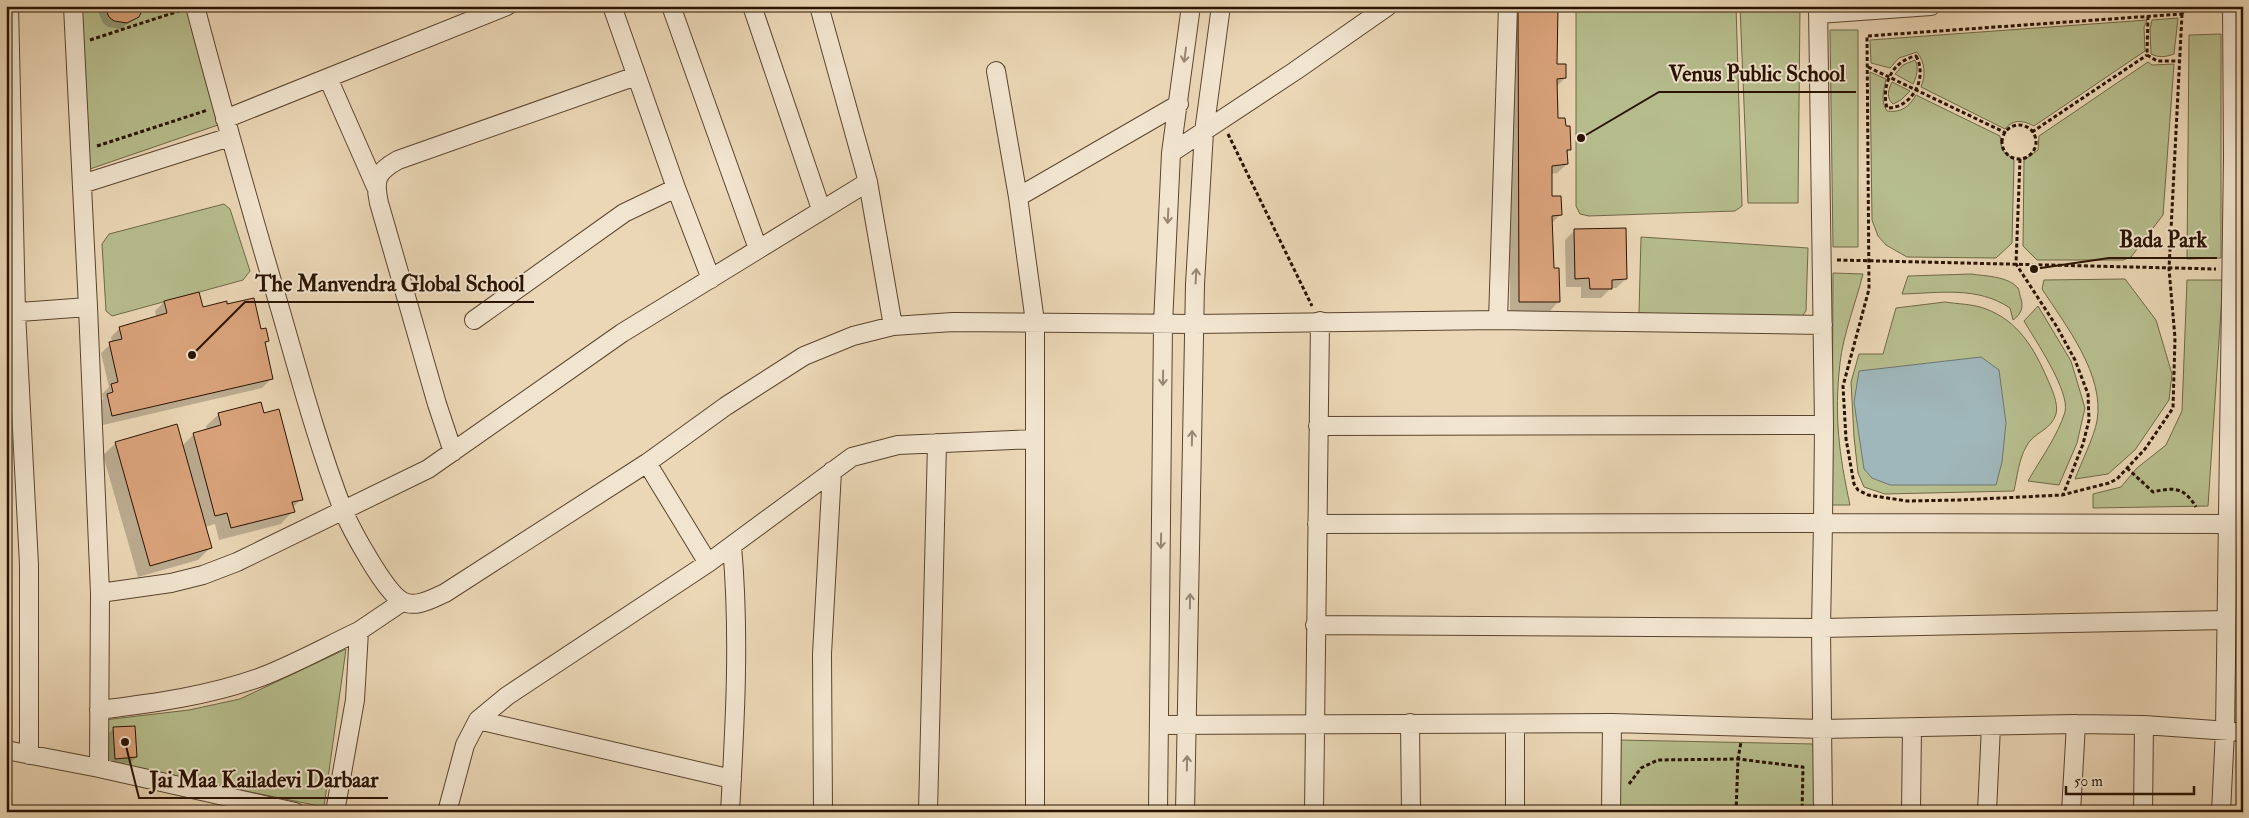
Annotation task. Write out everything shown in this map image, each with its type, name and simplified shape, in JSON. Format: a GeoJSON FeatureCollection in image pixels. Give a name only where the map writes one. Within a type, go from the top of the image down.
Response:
{"type":"FeatureCollection","features":[{"type":"Feature","properties":{"kind":"street"},"geometry":{"type":"LineString","coordinates":[[9,6],[11,312],[28,565],[29,755]]}},
{"type":"Feature","properties":{"kind":"street"},"geometry":{"type":"LineString","coordinates":[[73,6],[85,114],[82,184],[100,593],[99,768]]}},
{"type":"Feature","properties":{"kind":"street"},"geometry":{"type":"LineString","coordinates":[[225,119],[507,6]]}},
{"type":"Feature","properties":{"kind":"street"},"geometry":{"type":"LineString","coordinates":[[612,6],[710,279]]}},
{"type":"Feature","properties":{"kind":"street"},"geometry":{"type":"LineString","coordinates":[[671,6],[758,250]]}},
{"type":"Feature","properties":{"kind":"street"},"geometry":{"type":"LineString","coordinates":[[752,6],[821,209]]}},
{"type":"Feature","properties":{"kind":"street"},"geometry":{"type":"LineString","coordinates":[[819,6],[868,182],[893,326]]}},
{"type":"Feature","properties":{"kind":"street"},"geometry":{"type":"LineString","coordinates":[[1158,812],[1163,324],[1171,153],[1191,6]]}},
{"type":"Feature","properties":{"kind":"street"},"geometry":{"type":"LineString","coordinates":[[1185,812],[1194,324],[1204,132],[1221,6]]}},
{"type":"Feature","properties":{"kind":"street"},"geometry":{"type":"LineString","coordinates":[[1171,153],[1388,6]]}},
{"type":"Feature","properties":{"kind":"street"},"geometry":{"type":"LineString","coordinates":[[1498,320],[1508,6]]}},
{"type":"Feature","properties":{"kind":"street"},"geometry":{"type":"LineString","coordinates":[[1823,812],[1821,628],[1824,425],[1818,10],[1931,6]]}},
{"type":"Feature","properties":{"kind":"street"},"geometry":{"type":"LineString","coordinates":[[2221,812],[2225,731],[2231,269],[2238,157],[2232,6]]}},
{"type":"Feature","properties":{"kind":"street"},"geometry":{"type":"LineString","coordinates":[[185,10],[213,97],[225,119],[318,441],[344,511],[376,570],[402,602],[413,604],[427,601],[445,593],[647,463],[726,406],[804,356],[853,336],[893,326],[953,322],[1194,324],[1498,320],[1823,325]]}},
{"type":"Feature","properties":{"kind":"street"},"geometry":{"type":"LineString","coordinates":[[996,70],[1018,197],[1034,322],[1035,812]]}},
{"type":"Feature","properties":{"kind":"street"},"geometry":{"type":"LineString","coordinates":[[376,188],[380,173],[398,160],[636,76]]}},
{"type":"Feature","properties":{"kind":"street"},"geometry":{"type":"LineString","coordinates":[[328,78],[376,188],[434,395],[453,452]]}},
{"type":"Feature","properties":{"kind":"street"},"geometry":{"type":"LineString","coordinates":[[1018,197],[1178,104]]}},
{"type":"Feature","properties":{"kind":"street"},"geometry":{"type":"LineString","coordinates":[[82,184],[230,137]]}},
{"type":"Feature","properties":{"kind":"street"},"geometry":{"type":"LineString","coordinates":[[100,593],[171,583],[203,574],[244,558],[428,469],[622,332],[868,182]]}},
{"type":"Feature","properties":{"kind":"street"},"geometry":{"type":"LineString","coordinates":[[474,320],[624,213],[676,188]]}},
{"type":"Feature","properties":{"kind":"street"},"geometry":{"type":"LineString","coordinates":[[11,312],[88,307]]}},
{"type":"Feature","properties":{"kind":"street"},"geometry":{"type":"LineString","coordinates":[[1314,812],[1320,322]]}},
{"type":"Feature","properties":{"kind":"street"},"geometry":{"type":"LineString","coordinates":[[1318,426],[1824,425]]}},
{"type":"Feature","properties":{"kind":"street"},"geometry":{"type":"LineString","coordinates":[[447,812],[465,745],[478,720],[507,696],[708,564],[852,457],[872,450],[898,445],[1035,439]]}},
{"type":"Feature","properties":{"kind":"street"},"geometry":{"type":"LineString","coordinates":[[928,812],[937,443]]}},
{"type":"Feature","properties":{"kind":"street"},"geometry":{"type":"LineString","coordinates":[[647,463],[708,564]]}},
{"type":"Feature","properties":{"kind":"street"},"geometry":{"type":"LineString","coordinates":[[823,812],[822,654],[832,471]]}},
{"type":"Feature","properties":{"kind":"street"},"geometry":{"type":"LineString","coordinates":[[1317,524],[2227,524]]}},
{"type":"Feature","properties":{"kind":"street"},"geometry":{"type":"LineString","coordinates":[[730,812],[736,735],[737,642],[732,546]]}},
{"type":"Feature","properties":{"kind":"street"},"geometry":{"type":"LineString","coordinates":[[99,710],[178,700],[216,691],[282,668],[359,631],[402,602]]}},
{"type":"Feature","properties":{"kind":"street"},"geometry":{"type":"LineString","coordinates":[[1315,625],[1821,628],[2226,620]]}},
{"type":"Feature","properties":{"kind":"street"},"geometry":{"type":"LineString","coordinates":[[335,812],[355,700],[359,631]]}},
{"type":"Feature","properties":{"kind":"street"},"geometry":{"type":"LineString","coordinates":[[478,720],[732,779]]}},
{"type":"Feature","properties":{"kind":"street"},"geometry":{"type":"LineString","coordinates":[[1160,725],[1314,723],[1612,724],[1822,729],[2076,724],[2144,725],[2243,732]]}},
{"type":"Feature","properties":{"kind":"street"},"geometry":{"type":"LineString","coordinates":[[1410,723],[1410,812]]}},
{"type":"Feature","properties":{"kind":"street"},"geometry":{"type":"LineString","coordinates":[[1515,724],[1515,812]]}},
{"type":"Feature","properties":{"kind":"street"},"geometry":{"type":"LineString","coordinates":[[1611,812],[1612,724]]}},
{"type":"Feature","properties":{"kind":"street"},"geometry":{"type":"LineString","coordinates":[[2071,812],[2076,724]]}},
{"type":"Feature","properties":{"kind":"street"},"geometry":{"type":"LineString","coordinates":[[2143,812],[2144,725]]}},
{"type":"Feature","properties":{"kind":"street"},"geometry":{"type":"LineString","coordinates":[[1988,812],[1991,726]]}},
{"type":"Feature","properties":{"kind":"street"},"geometry":{"type":"LineString","coordinates":[[1911,812],[1912,728]]}},
{"type":"Feature","properties":{"kind":"street"},"geometry":{"type":"LineString","coordinates":[[6,750],[99,768],[295,812]]}},
{"type":"Feature","properties":{"kind":"path"},"geometry":{"type":"LineString","coordinates":[[2182,14],[1868,36],[1869,289],[1843,386],[1846,439],[1854,484],[1858,490],[1879,498],[1907,501],[1960,500],[2062,495],[2106,485],[2117,479],[2145,449],[2173,408],[2175,338],[2169,268],[2182,14],[2186,6]]}},
{"type":"Feature","properties":{"kind":"path"},"geometry":{"type":"LineString","coordinates":[[88,40],[185,10]]}},
{"type":"Feature","properties":{"kind":"path"},"geometry":{"type":"LineString","coordinates":[[2147,55],[2148,16]]}},
{"type":"Feature","properties":{"kind":"path"},"geometry":{"type":"LineString","coordinates":[[87,32],[89,50]]}},
{"type":"Feature","properties":{"kind":"path"},"geometry":{"type":"LineString","coordinates":[[2147,55],[2157,61],[2180,61]]}},
{"type":"Feature","properties":{"kind":"path"},"geometry":{"type":"LineString","coordinates":[[2032,132],[2147,55]]}},
{"type":"Feature","properties":{"kind":"path"},"geometry":{"type":"LineString","coordinates":[[1916,56],[1921,65],[1920,78],[1915,90],[1904,103],[1896,108],[1887,108],[1886,90],[1889,77],[1900,62],[1916,56]]}},
{"type":"Feature","properties":{"kind":"path"},"geometry":{"type":"LineString","coordinates":[[1868,67],[2006,133]]}},
{"type":"Feature","properties":{"kind":"path"},"geometry":{"type":"LineString","coordinates":[[85,114],[94,147],[211,109],[213,97]]}},
{"type":"Feature","properties":{"kind":"path"},"geometry":{"type":"LineString","coordinates":[[1222,120],[1320,322]]}},
{"type":"Feature","properties":{"kind":"path"},"geometry":{"type":"LineString","coordinates":[[2019,126],[2028,128],[2032,132],[2035,136],[2035,147],[2030,155],[2020,159],[2010,156],[2006,152],[2003,143],[2006,133],[2019,126]]}},
{"type":"Feature","properties":{"kind":"path"},"geometry":{"type":"LineString","coordinates":[[2020,159],[2016,264],[2057,327],[2075,360],[2088,394],[2088,420],[2083,444],[2062,495]]}},
{"type":"Feature","properties":{"kind":"path"},"geometry":{"type":"LineString","coordinates":[[1822,260],[2231,269]]}},
{"type":"Feature","properties":{"kind":"path"},"geometry":{"type":"LineString","coordinates":[[2127,468],[2153,492],[2171,488],[2184,492],[2196,506],[2197,524]]}},
{"type":"Feature","properties":{"kind":"path"},"geometry":{"type":"LineString","coordinates":[[1736,812],[1738,759]]}},
{"type":"Feature","properties":{"kind":"path"},"geometry":{"type":"LineString","coordinates":[[1629,792],[1629,782],[1641,768],[1658,760],[1738,759],[1803,767],[1802,812]]}},
{"type":"Feature","properties":{"kind":"green space"},"geometry":{"type":"Polygon","coordinates":[[[79,6],[186,6],[218,125],[87,170],[79,6]]]}},
{"type":"Feature","properties":{"kind":"green space"},"geometry":{"type":"Polygon","coordinates":[[[1576,6],[1736,6],[1742,206],[1735,211],[1589,216],[1580,214],[1576,206],[1576,6]]]}},
{"type":"Feature","properties":{"kind":"green space"},"geometry":{"type":"Polygon","coordinates":[[[1740,6],[1800,6],[1798,203],[1748,203],[1740,6]]]}},
{"type":"Feature","properties":{"kind":"green space"},"geometry":{"type":"Polygon","coordinates":[[[2178,18],[2174,54],[2162,57],[2151,54],[2150,29],[2152,20],[2178,18]]]}},
{"type":"Feature","properties":{"kind":"green space"},"geometry":{"type":"Polygon","coordinates":[[[2147,20],[2144,27],[2145,51],[2034,126],[2015,122],[2005,129],[1921,87],[1924,69],[1922,60],[1917,52],[1899,58],[1890,68],[1871,63],[1870,40],[2147,20]]]}},
{"type":"Feature","properties":{"kind":"green space"},"geometry":{"type":"Polygon","coordinates":[[[1830,30],[1858,30],[1858,247],[1833,247],[1830,30]]]}},
{"type":"Feature","properties":{"kind":"green space"},"geometry":{"type":"Polygon","coordinates":[[[2221,34],[2221,258],[2187,259],[2189,35],[2221,34]]]}},
{"type":"Feature","properties":{"kind":"green space"},"geometry":{"type":"Polygon","coordinates":[[[1915,60],[1917,72],[1913,84],[1895,74],[1903,65],[1915,60]]]}},
{"type":"Feature","properties":{"kind":"green space"},"geometry":{"type":"Polygon","coordinates":[[[2148,62],[2152,65],[2174,64],[2163,215],[2131,257],[2123,260],[2037,260],[2023,246],[2024,160],[2038,150],[2039,136],[2148,62]]]}},
{"type":"Feature","properties":{"kind":"green space"},"geometry":{"type":"Polygon","coordinates":[[[1870,72],[1886,79],[1883,99],[1887,111],[1896,111],[1904,108],[1916,95],[2000,136],[2002,150],[2014,160],[2012,243],[1996,258],[1907,257],[1886,245],[1878,236],[1872,220],[1870,72]]]}},
{"type":"Feature","properties":{"kind":"green space"},"geometry":{"type":"Polygon","coordinates":[[[1892,82],[1910,91],[1901,100],[1893,104],[1888,94],[1892,82]]]}},
{"type":"Feature","properties":{"kind":"green space"},"geometry":{"type":"Polygon","coordinates":[[[224,204],[230,209],[250,271],[243,280],[112,316],[106,311],[102,244],[109,234],[224,204]]]}},
{"type":"Feature","properties":{"kind":"green space"},"geometry":{"type":"Polygon","coordinates":[[[1641,237],[1808,248],[1806,311],[1800,319],[1639,313],[1641,237]]]}},
{"type":"Feature","properties":{"kind":"green space"},"geometry":{"type":"Polygon","coordinates":[[[1833,273],[1863,274],[1844,341],[1838,382],[1839,435],[1850,505],[1832,505],[1833,273]]]}},
{"type":"Feature","properties":{"kind":"green space"},"geometry":{"type":"Polygon","coordinates":[[[1971,274],[1996,277],[2014,284],[2018,288],[2022,302],[2022,308],[2018,316],[2013,320],[2010,308],[1985,296],[1958,292],[1902,294],[1908,276],[1971,274]]]}},
{"type":"Feature","properties":{"kind":"green space"},"geometry":{"type":"Polygon","coordinates":[[[2125,279],[2156,320],[2172,374],[2169,400],[2135,450],[2108,474],[2075,479],[2097,421],[2098,404],[2095,386],[2082,352],[2042,289],[2044,280],[2125,279]]]}},
{"type":"Feature","properties":{"kind":"green space"},"geometry":{"type":"Polygon","coordinates":[[[2187,280],[2223,280],[2208,506],[2093,508],[2093,494],[2121,487],[2137,468],[2166,445],[2182,411],[2187,280]]]}},
{"type":"Feature","properties":{"kind":"green space"},"geometry":{"type":"Polygon","coordinates":[[[1945,302],[1981,307],[1997,314],[2016,328],[2030,346],[2051,386],[2057,410],[2054,420],[2033,438],[2026,447],[2020,463],[2014,491],[1885,494],[1864,487],[1858,473],[1851,382],[1859,354],[1883,354],[1896,308],[1945,302]]]}},
{"type":"Feature","properties":{"kind":"green space"},"geometry":{"type":"Polygon","coordinates":[[[2038,306],[2071,361],[2085,408],[2077,443],[2059,485],[2028,481],[2053,438],[2065,412],[2065,403],[2057,379],[2024,321],[2038,306]]]}},
{"type":"Feature","properties":{"kind":"green space"},"geometry":{"type":"Polygon","coordinates":[[[346,649],[324,807],[103,762],[104,720],[189,710],[240,699],[346,649]]]}},
{"type":"Feature","properties":{"kind":"green space"},"geometry":{"type":"Polygon","coordinates":[[[1619,740],[1814,744],[1814,812],[1619,812],[1619,740]]]}},
{"type":"Feature","properties":{"kind":"water"},"geometry":{"type":"Polygon","coordinates":[[[1981,357],[1999,370],[2006,423],[2002,462],[1996,485],[1890,485],[1872,478],[1864,469],[1854,402],[1859,371],[1981,357]]]}},
{"type":"Feature","properties":{"kind":"building"},"geometry":{"type":"Polygon","coordinates":[[[104,6],[144,6],[139,17],[127,23],[114,21],[109,17],[104,6]]]}},
{"type":"Feature","properties":{"kind":"building"},"geometry":{"type":"Polygon","coordinates":[[[1518,6],[1558,6],[1557,64],[1566,64],[1566,78],[1557,79],[1558,118],[1565,118],[1566,126],[1570,126],[1571,150],[1567,150],[1568,164],[1552,166],[1552,196],[1561,196],[1562,215],[1552,216],[1554,268],[1559,268],[1560,302],[1519,302],[1518,6]]]}},
{"type":"Feature","properties":{"kind":"building"},"geometry":{"type":"Polygon","coordinates":[[[1626,228],[1627,279],[1612,280],[1612,289],[1590,289],[1589,278],[1575,279],[1574,229],[1626,228]]]}},
{"type":"Feature","properties":{"kind":"building"},"geometry":{"type":"Polygon","coordinates":[[[199,292],[203,307],[227,301],[227,304],[254,298],[261,329],[266,328],[269,341],[265,342],[273,379],[112,416],[107,394],[113,392],[111,384],[118,382],[109,342],[122,339],[119,327],[167,313],[164,301],[199,292]]]}},
{"type":"Feature","properties":{"kind":"building"},"geometry":{"type":"Polygon","coordinates":[[[261,402],[264,413],[279,409],[303,500],[292,502],[295,512],[231,528],[227,513],[215,516],[193,433],[221,425],[218,413],[261,402]]]}},
{"type":"Feature","properties":{"kind":"building"},"geometry":{"type":"Polygon","coordinates":[[[177,424],[212,548],[150,566],[115,442],[177,424]]]}},
{"type":"Feature","properties":{"kind":"building"},"geometry":{"type":"Polygon","coordinates":[[[135,726],[137,757],[115,759],[113,727],[135,726]]]}},
{"type":"Feature","properties":{"kind":"place","name":"Venus Public School"},"geometry":{"type":"Point","coordinates":[1581,138]}},
{"type":"Feature","properties":{"kind":"place","name":"Bada Park"},"geometry":{"type":"Point","coordinates":[2034,269]}},
{"type":"Feature","properties":{"kind":"place","name":"The Manvendra Global School"},"geometry":{"type":"Point","coordinates":[192,355]}},
{"type":"Feature","properties":{"kind":"place","name":"Jai Maa Kailadevi Darbaar"},"geometry":{"type":"Point","coordinates":[125,742]}}]}
